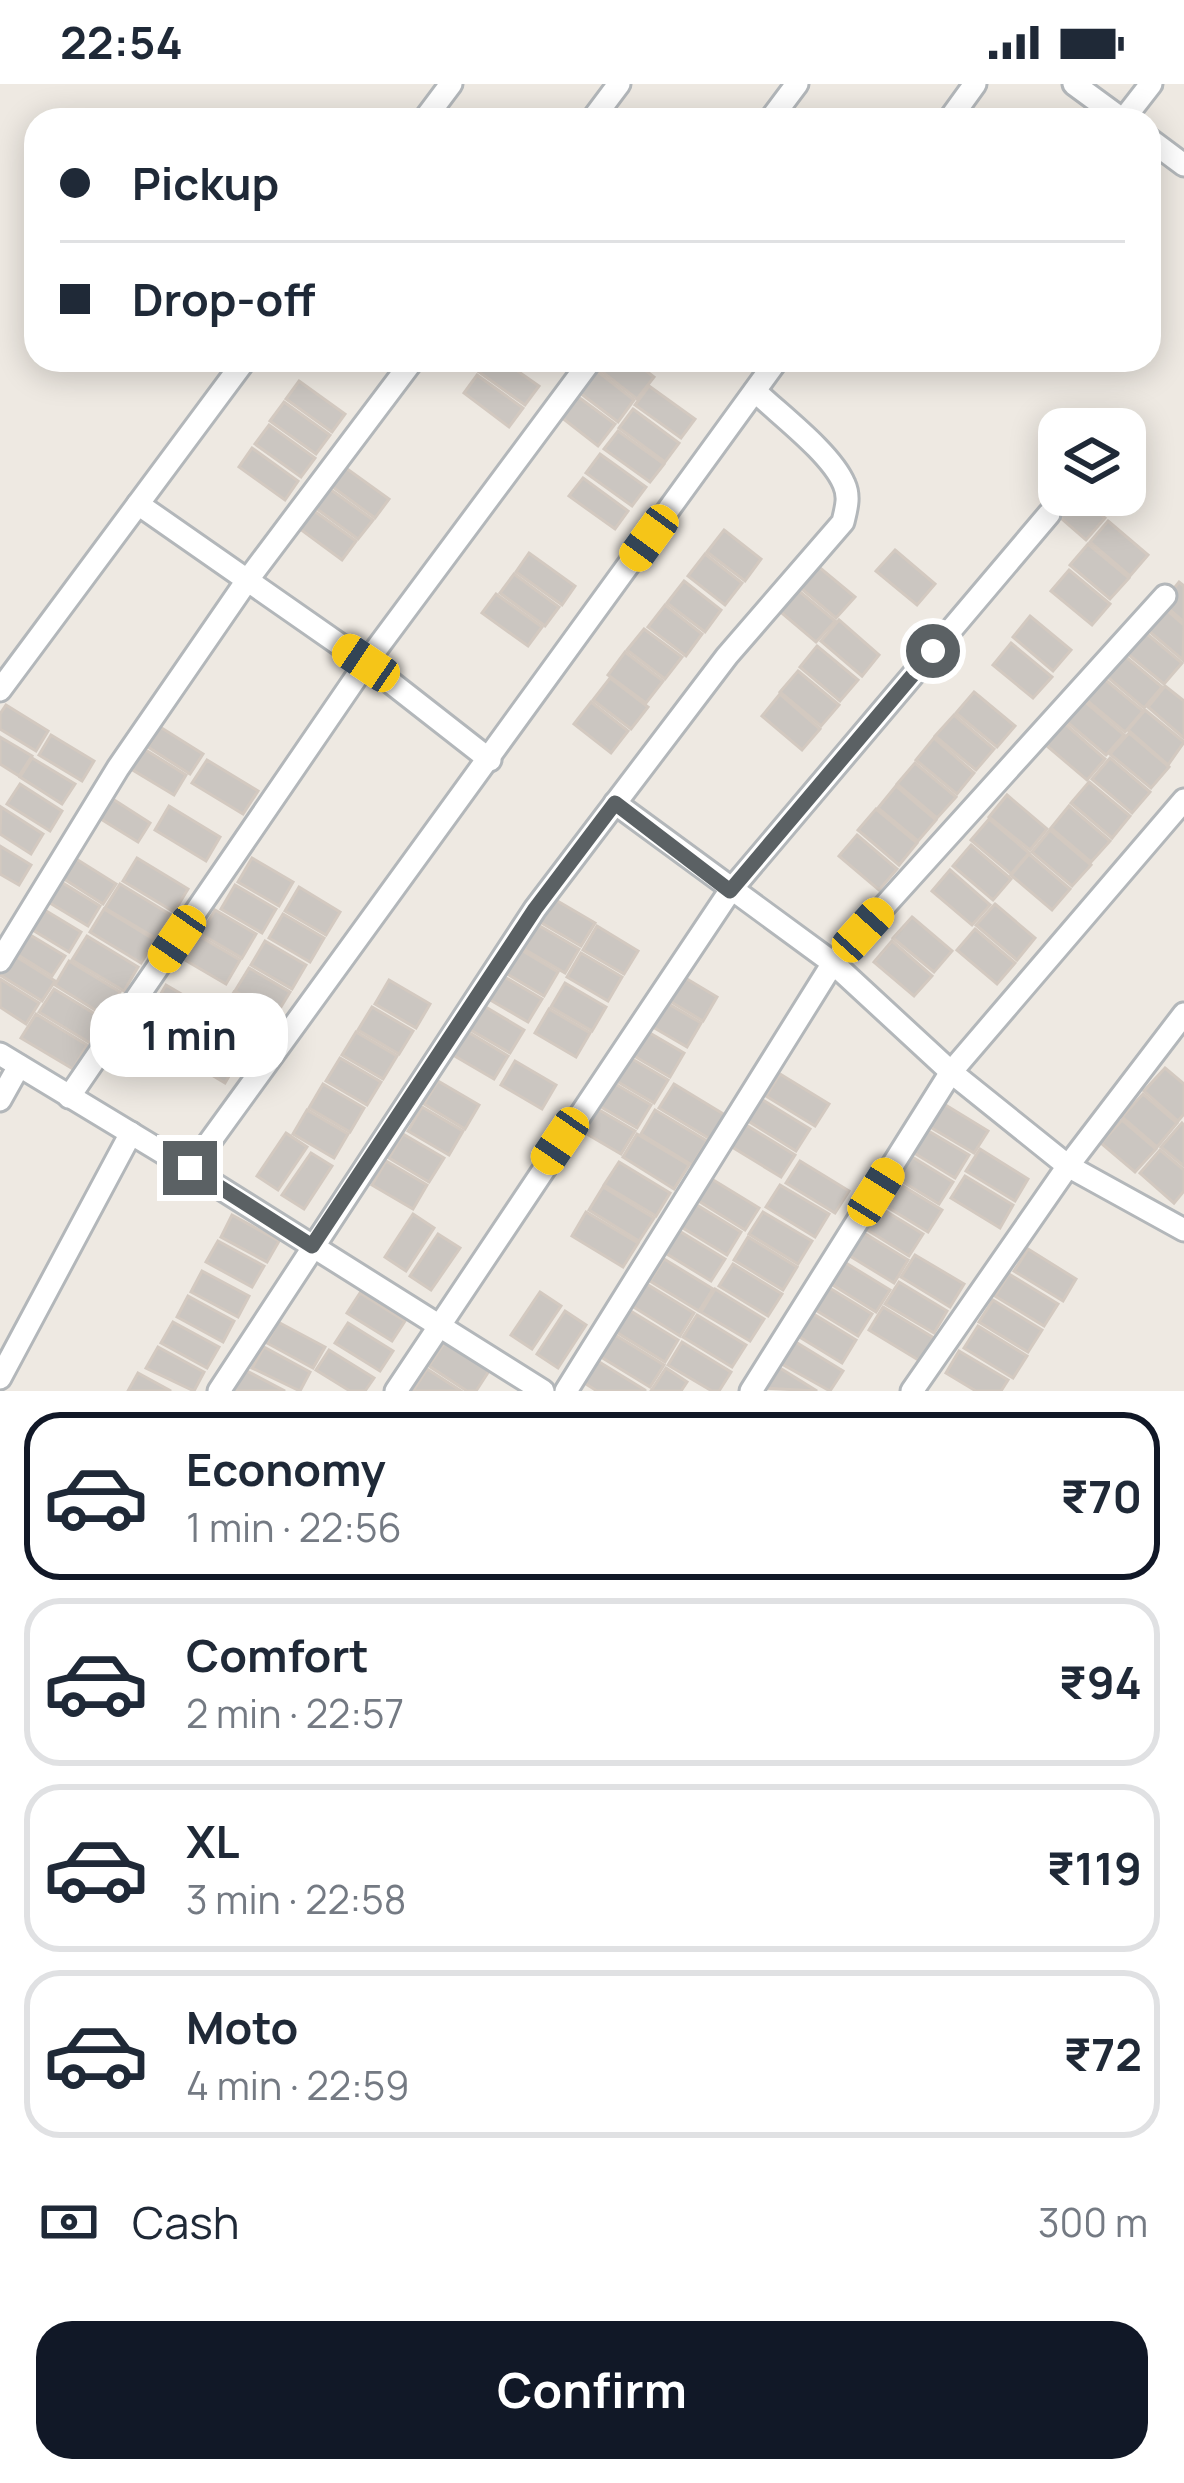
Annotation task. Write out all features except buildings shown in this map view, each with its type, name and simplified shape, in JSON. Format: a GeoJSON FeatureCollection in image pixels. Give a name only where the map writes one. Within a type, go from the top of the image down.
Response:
{"type":"FeatureCollection","features":[{"type":"Feature","properties":{"kind":"street"},"geometry":{"type":"LineString","coordinates":[[1074,84],[1107,108]]}},
{"type":"Feature","properties":{"kind":"street"},"geometry":{"type":"LineString","coordinates":[[1132,108],[1151,84]]}},
{"type":"Feature","properties":{"kind":"street"},"geometry":{"type":"LineString","coordinates":[[0,690],[236,372]]}},
{"type":"Feature","properties":{"kind":"street"},"geometry":{"type":"LineString","coordinates":[[0,961],[118,768],[246,582],[403,372]]}},
{"type":"Feature","properties":{"kind":"street"},"geometry":{"type":"LineString","coordinates":[[69,1096],[366,663],[582,372]]}},
{"type":"Feature","properties":{"kind":"street"},"geometry":{"type":"LineString","coordinates":[[190,1168],[768,372]]}},
{"type":"Feature","properties":{"kind":"street"},"geometry":{"type":"LineString","coordinates":[[220,1391],[535,909],[728,656],[843,523],[848,504],[845,485],[831,464],[755,391]]}},
{"type":"Feature","properties":{"kind":"street"},"geometry":{"type":"LineString","coordinates":[[138,504],[366,663],[490,760]]}},
{"type":"Feature","properties":{"kind":"street"},"geometry":{"type":"LineString","coordinates":[[396,1391],[730,891],[1047,516]]}},
{"type":"Feature","properties":{"kind":"street"},"geometry":{"type":"LineString","coordinates":[[566,1391],[833,963],[1165,596]]}},
{"type":"Feature","properties":{"kind":"street"},"geometry":{"type":"LineString","coordinates":[[751,1391],[951,1072],[1184,800]]}},
{"type":"Feature","properties":{"kind":"street"},"geometry":{"type":"LineString","coordinates":[[615,803],[833,963],[951,1072],[1068,1166],[1182,1225]]}},
{"type":"Feature","properties":{"kind":"street"},"geometry":{"type":"LineString","coordinates":[[912,1391],[1068,1166],[1184,1014]]}},
{"type":"Feature","properties":{"kind":"street"},"geometry":{"type":"LineString","coordinates":[[0,1100],[9,1060],[543,1391]]}},
{"type":"Feature","properties":{"kind":"street"},"geometry":{"type":"LineString","coordinates":[[0,1378],[131,1133]]}},
{"type":"Feature","properties":{"kind":"route"},"geometry":{"type":"LineString","coordinates":[[190,1168],[312,1246],[535,909],[615,803],[730,891],[933,651]]}}]}
